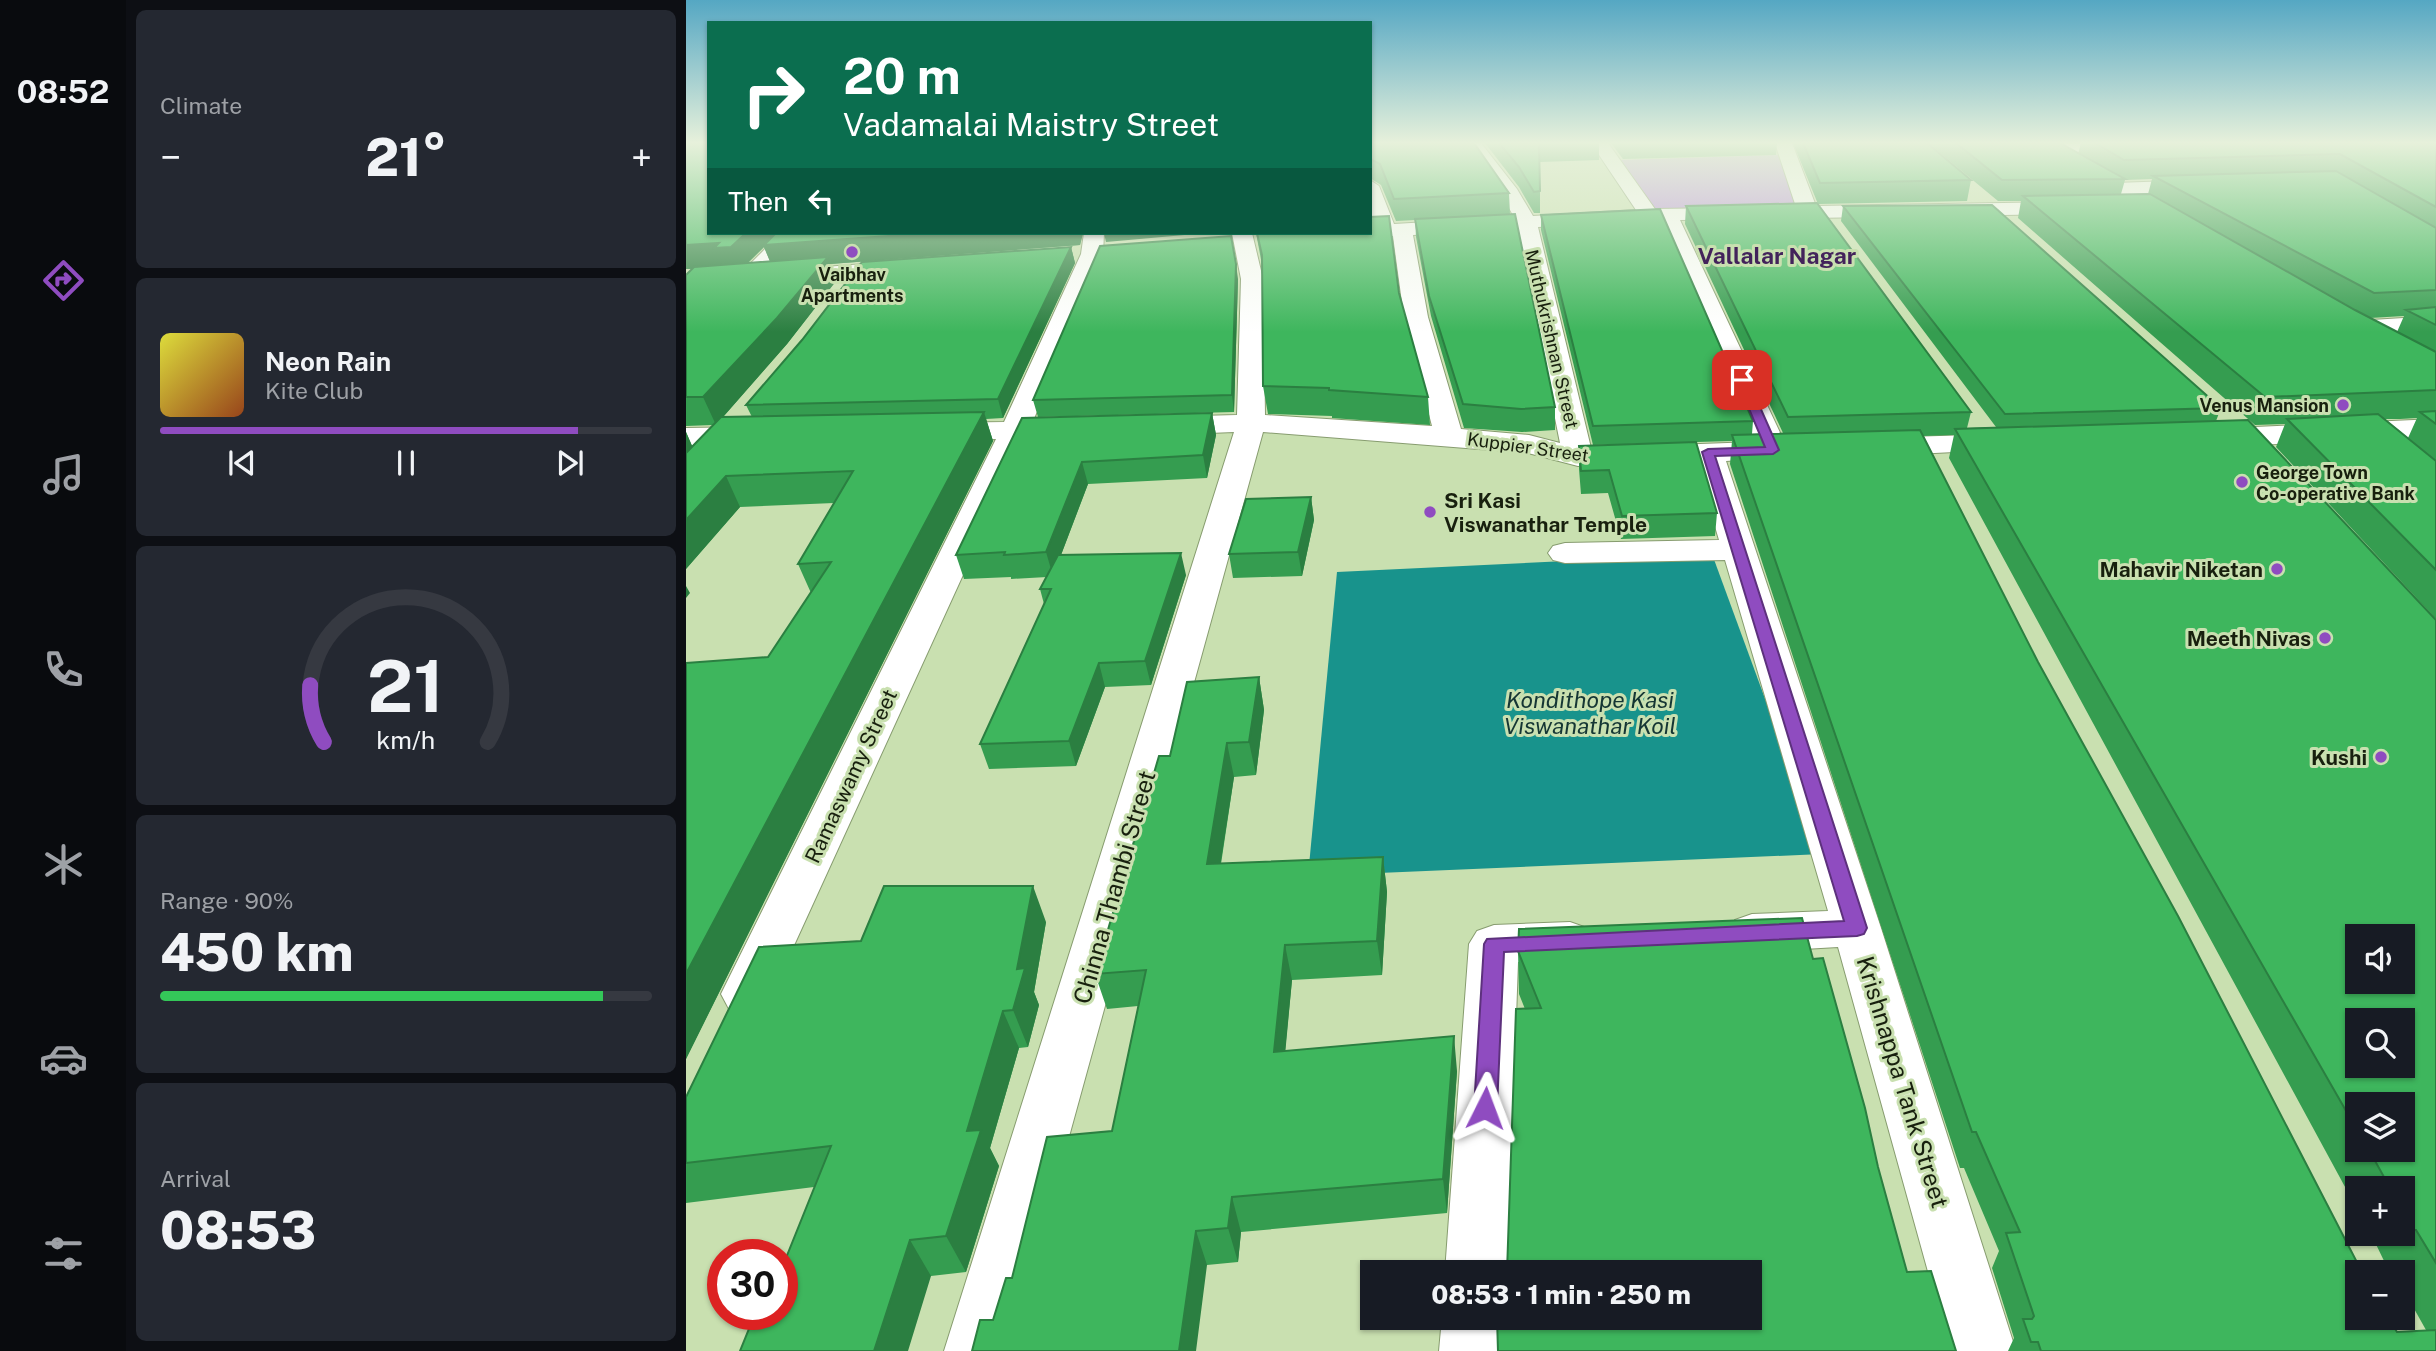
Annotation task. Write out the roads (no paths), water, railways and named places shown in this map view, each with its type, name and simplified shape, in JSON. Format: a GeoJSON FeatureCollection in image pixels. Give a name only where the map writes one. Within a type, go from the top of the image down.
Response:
{"type":"FeatureCollection","features":[{"type":"Feature","properties":{"kind":"street"},"geometry":{"type":"LineString","coordinates":[[1377,206],[1416,317],[1449,436]]}},
{"type":"Feature","properties":{"kind":"street","name":"Muthukrishnan Street"},"geometry":{"type":"LineString","coordinates":[[1517,206],[1525,221],[1578,457]]}},
{"type":"Feature","properties":{"kind":"street"},"geometry":{"type":"LineString","coordinates":[[1651,206],[1658,215],[1773,450]]}},
{"type":"Feature","properties":{"kind":"street"},"geometry":{"type":"LineString","coordinates":[[1811,206],[1837,234]]}},
{"type":"Feature","properties":{"kind":"street"},"geometry":{"type":"LineString","coordinates":[[1989,206],[2015,229]]}},
{"type":"Feature","properties":{"kind":"street"},"geometry":{"type":"LineString","coordinates":[[1386,230],[1658,215],[1993,210],[2041,206]]}},
{"type":"Feature","properties":{"kind":"street"},"geometry":{"type":"LineString","coordinates":[[2139,206],[2146,207]]}},
{"type":"Feature","properties":{"kind":"street"},"geometry":{"type":"LineString","coordinates":[[747,279],[790,235]]}},
{"type":"Feature","properties":{"kind":"street"},"geometry":{"type":"LineString","coordinates":[[1215,242],[1242,236],[1268,238]]}},
{"type":"Feature","properties":{"kind":"street","name":"Chinna Thambi Street"},"geometry":{"type":"LineString","coordinates":[[977,1351],[1251,423],[1252,279],[1242,236]]}},
{"type":"Feature","properties":{"kind":"street"},"geometry":{"type":"LineString","coordinates":[[1065,256],[1093,243],[1119,251]]}},
{"type":"Feature","properties":{"kind":"street","name":"Ramaswamy Street"},"geometry":{"type":"LineString","coordinates":[[728,1034],[1015,430],[1093,243]]}},
{"type":"Feature","properties":{"kind":"street"},"geometry":{"type":"LineString","coordinates":[[686,284],[927,266]]}},
{"type":"Feature","properties":{"kind":"street"},"geometry":{"type":"LineString","coordinates":[[843,293],[859,271]]}},
{"type":"Feature","properties":{"kind":"street"},"geometry":{"type":"LineString","coordinates":[[2332,314],[2390,346]]}},
{"type":"Feature","properties":{"kind":"street"},"geometry":{"type":"LineString","coordinates":[[2355,328],[2436,323]]}},
{"type":"Feature","properties":{"kind":"street","name":"Kuppier Street"},"geometry":{"type":"LineString","coordinates":[[1140,427],[1251,423],[1449,436],[1529,444],[1578,457],[1828,448],[1934,464],[1982,432],[2031,442]]}},
{"type":"Feature","properties":{"kind":"street"},"geometry":{"type":"LineString","coordinates":[[686,437],[735,426],[781,435]]}},
{"type":"Feature","properties":{"kind":"street"},"geometry":{"type":"LineString","coordinates":[[694,468],[735,426]]}},
{"type":"Feature","properties":{"kind":"street"},"geometry":{"type":"LineString","coordinates":[[905,433],[1098,428]]}},
{"type":"Feature","properties":{"kind":"street"},"geometry":{"type":"LineString","coordinates":[[2179,439],[2236,428],[2436,428]]}},
{"type":"Feature","properties":{"kind":"street"},"geometry":{"type":"LineString","coordinates":[[2236,428],[2274,467]]}},
{"type":"Feature","properties":{"kind":"street"},"geometry":{"type":"LineString","coordinates":[[2372,430],[2406,457]]}},
{"type":"Feature","properties":{"kind":"street","name":"Krishnappa Tank Street"},"geometry":{"type":"LineString","coordinates":[[1708,452],[1857,928],[1983,1351]]}},
{"type":"Feature","properties":{"kind":"street"},"geometry":{"type":"LineString","coordinates":[[1564,553],[1740,550]]}},
{"type":"Feature","properties":{"kind":"street"},"geometry":{"type":"LineString","coordinates":[[1703,935],[1857,928]]}},
{"type":"Feature","properties":{"kind":"street"},"geometry":{"type":"LineString","coordinates":[[1477,1260],[1494,944],[1620,939]]}},
{"type":"Feature","properties":{"kind":"street"},"geometry":{"type":"LineString","coordinates":[[1472,1351],[1473,1330]]}},
{"type":"Feature","properties":{"kind":"water","name":"Kondithope Kasi Viswanathar Koil"},"geometry":{"type":"Polygon","coordinates":[[[1712,554],[1822,854],[1308,876],[1337,572],[1712,554]]]}},
{"type":"Feature","properties":{"kind":"place","name":"Vaibhav Apartments"},"geometry":{"type":"Point","coordinates":[852,252]}},
{"type":"Feature","properties":{"kind":"place","name":"Venus Mansion"},"geometry":{"type":"Point","coordinates":[2343,405]}},
{"type":"Feature","properties":{"kind":"place","name":"George Town Co-operative Bank"},"geometry":{"type":"Point","coordinates":[2242,482]}},
{"type":"Feature","properties":{"kind":"place","name":"Sri Kasi Viswanathar Temple"},"geometry":{"type":"Point","coordinates":[1430,512]}},
{"type":"Feature","properties":{"kind":"place","name":"Mahavir Niketan"},"geometry":{"type":"Point","coordinates":[2277,569]}},
{"type":"Feature","properties":{"kind":"place","name":"Meeth Nivas"},"geometry":{"type":"Point","coordinates":[2325,638]}},
{"type":"Feature","properties":{"kind":"place","name":"Kushi"},"geometry":{"type":"Point","coordinates":[2381,757]}},
{"type":"Feature","properties":{"kind":"district","name":"Vallalar Nagar"},"geometry":{"type":"Point","coordinates":[1777,255]}}]}
